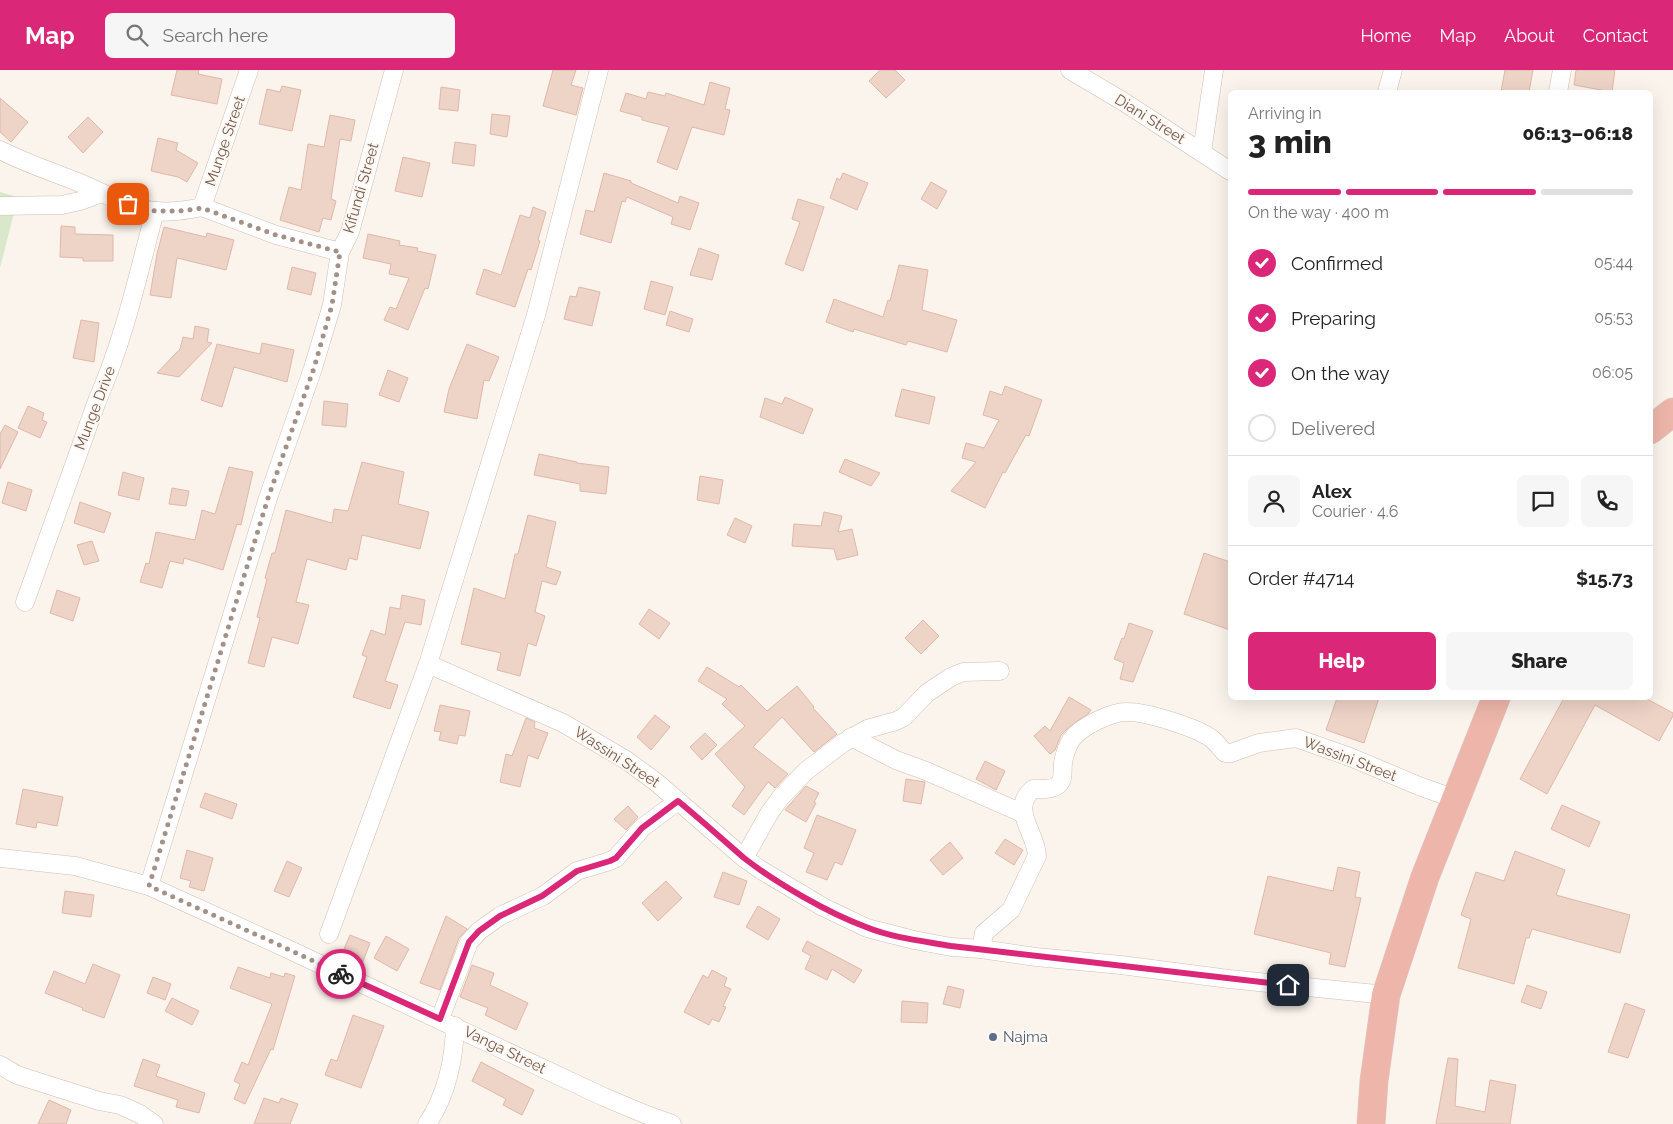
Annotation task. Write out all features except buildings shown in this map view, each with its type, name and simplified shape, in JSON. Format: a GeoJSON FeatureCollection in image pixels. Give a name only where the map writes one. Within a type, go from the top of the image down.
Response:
{"type":"FeatureCollection","features":[{"type":"Feature","properties":{"kind":"highway"},"geometry":{"type":"LineString","coordinates":[[1653,428],[1673,412]]}},
{"type":"Feature","properties":{"kind":"highway"},"geometry":{"type":"LineString","coordinates":[[1372,1124],[1374,1081],[1386,996],[1425,877],[1495,700]]}},
{"type":"Feature","properties":{"kind":"street","name":"Munge Street"},"geometry":{"type":"LineString","coordinates":[[202,208],[249,70]]}},
{"type":"Feature","properties":{"kind":"street","name":"Kifundi Street"},"geometry":{"type":"LineString","coordinates":[[202,208],[276,235],[340,252],[350,232],[394,70]]}},
{"type":"Feature","properties":{"kind":"street"},"geometry":{"type":"LineString","coordinates":[[329,934],[428,664],[536,315],[599,70]]}},
{"type":"Feature","properties":{"kind":"street","name":"Diani Street"},"geometry":{"type":"LineString","coordinates":[[1070,70],[1228,169]]}},
{"type":"Feature","properties":{"kind":"street"},"geometry":{"type":"LineString","coordinates":[[1202,152],[1214,70]]}},
{"type":"Feature","properties":{"kind":"street"},"geometry":{"type":"LineString","coordinates":[[1387,90],[1392,70]]}},
{"type":"Feature","properties":{"kind":"street"},"geometry":{"type":"LineString","coordinates":[[1558,90],[1562,70]]}},
{"type":"Feature","properties":{"kind":"street"},"geometry":{"type":"LineString","coordinates":[[0,150],[114,200],[155,211],[180,211],[202,208]]}},
{"type":"Feature","properties":{"kind":"street"},"geometry":{"type":"LineString","coordinates":[[0,206],[62,205],[101,193]]}},
{"type":"Feature","properties":{"kind":"street","name":"Munge Drive"},"geometry":{"type":"LineString","coordinates":[[25,602],[111,366],[128,312],[155,211]]}},
{"type":"Feature","properties":{"kind":"street"},"geometry":{"type":"LineString","coordinates":[[149,886],[268,498],[314,368],[332,305],[340,252]]}},
{"type":"Feature","properties":{"kind":"street","name":"Wassini Street"},"geometry":{"type":"LineString","coordinates":[[428,664],[563,723],[626,760],[656,782],[744,858],[823,907],[867,928],[914,940],[951,946],[1386,996]]}},
{"type":"Feature","properties":{"kind":"street"},"geometry":{"type":"LineString","coordinates":[[744,858],[770,812],[781,797],[806,771],[851,737],[867,729],[896,722],[904,718],[927,693],[951,677],[964,672],[1000,671]]}},
{"type":"Feature","properties":{"kind":"street","name":"Wassini Street"},"geometry":{"type":"LineString","coordinates":[[1022,813],[1025,799],[1033,789],[1054,787],[1060,783],[1063,759],[1071,740],[1077,734],[1092,724],[1127,712],[1150,715],[1183,725],[1213,739],[1225,753],[1231,753],[1259,744],[1296,738],[1350,757],[1455,799]]}},
{"type":"Feature","properties":{"kind":"street"},"geometry":{"type":"LineString","coordinates":[[851,737],[896,760],[1022,813],[1037,846],[1037,856],[1011,910],[984,933],[981,949]]}},
{"type":"Feature","properties":{"kind":"street"},"geometry":{"type":"LineString","coordinates":[[427,1124],[437,1110],[450,1069],[448,1023],[469,942],[479,931],[500,916],[542,896],[577,871],[616,858],[642,828],[678,801]]}},
{"type":"Feature","properties":{"kind":"street","name":"Vanga Street"},"geometry":{"type":"LineString","coordinates":[[0,858],[75,866],[149,886],[448,1023],[604,1097],[672,1124]]}},
{"type":"Feature","properties":{"kind":"street"},"geometry":{"type":"LineString","coordinates":[[0,1064],[17,1075],[99,1100],[120,1104],[140,1114],[154,1124]]}},
{"type":"Feature","properties":{"kind":"green space"},"geometry":{"type":"Polygon","coordinates":[[[0,192],[18,197],[0,268],[0,192]]]}},
{"type":"Feature","properties":{"kind":"way so far"},"geometry":{"type":"LineString","coordinates":[[128,204],[155,211],[180,211],[202,208],[276,235],[340,252],[332,305],[314,368],[268,498],[149,886],[341,974]]}},
{"type":"Feature","properties":{"kind":"place","name":"Najma"},"geometry":{"type":"Point","coordinates":[993,1037]}},
{"type":"Feature","properties":{"kind":"route"},"geometry":{"type":"LineString","coordinates":[[341,974],[440,1019],[469,942],[479,931],[500,916],[542,896],[577,871],[616,858],[642,828],[678,801],[736,849],[744,858],[761,870],[823,907],[867,928],[914,940],[951,946],[1288,985]]}}]}
